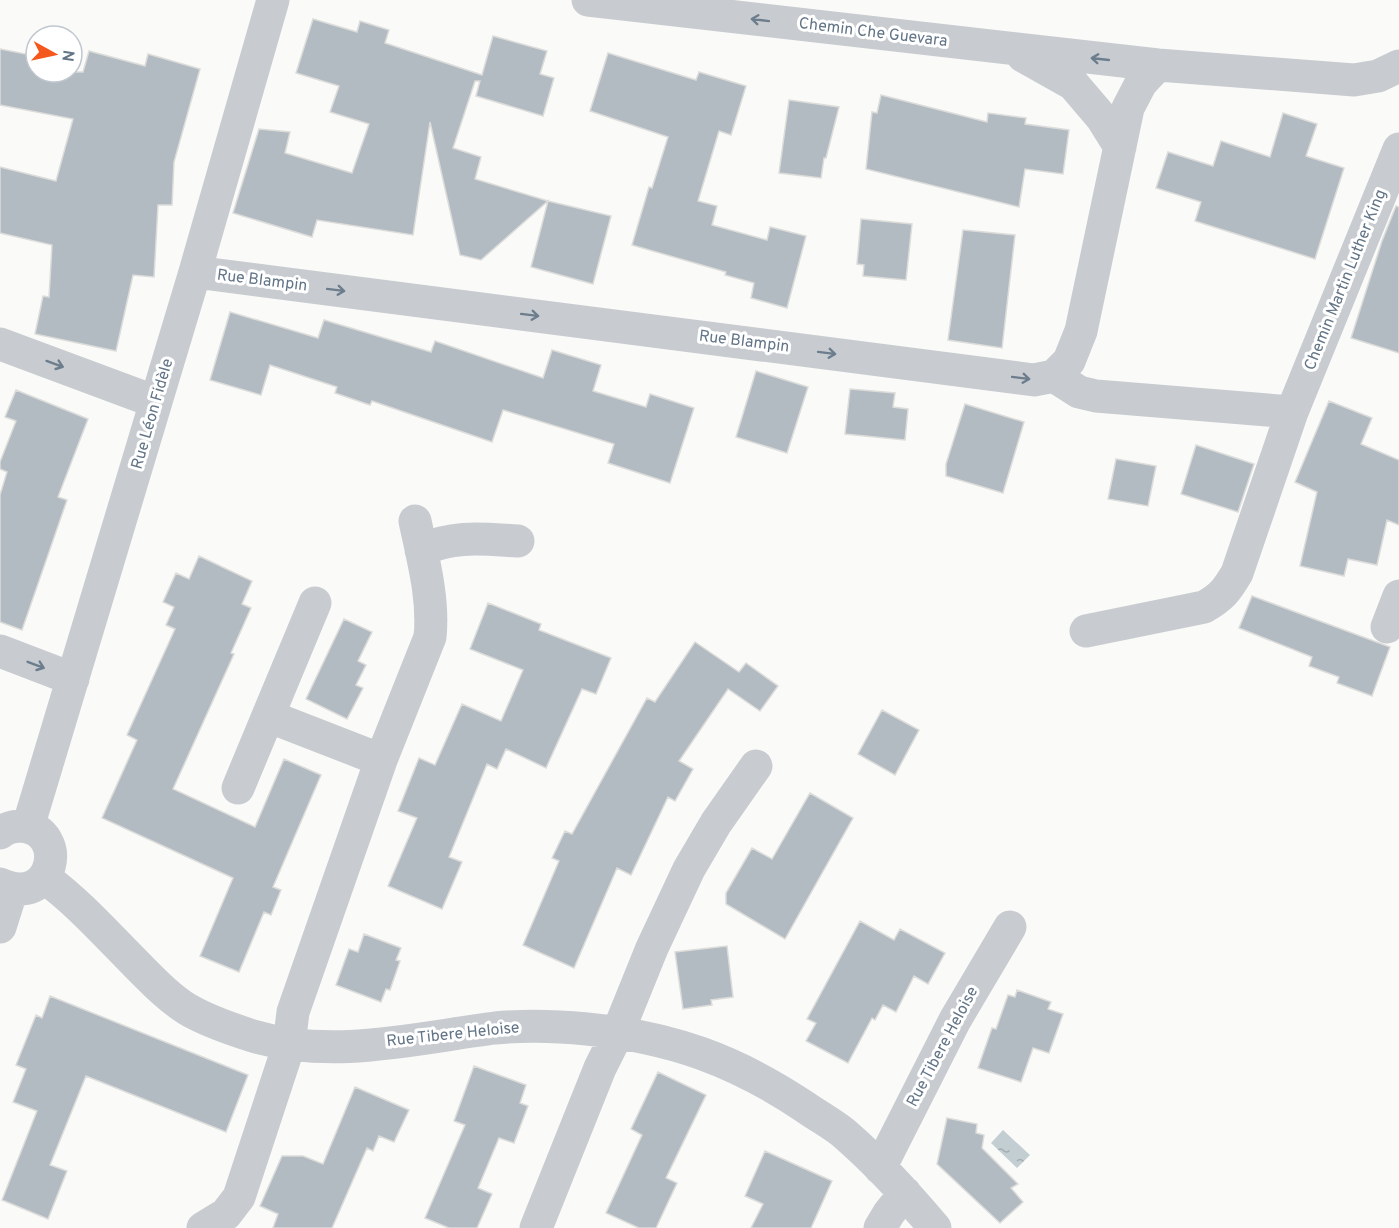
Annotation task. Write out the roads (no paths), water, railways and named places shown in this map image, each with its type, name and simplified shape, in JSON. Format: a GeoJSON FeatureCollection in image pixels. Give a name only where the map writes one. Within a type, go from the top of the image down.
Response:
{"type":"FeatureCollection","features":[{"type":"Feature","properties":{"kind":"street","name":"Rue Léon Fidèle"},"geometry":{"type":"LineString","coordinates":[[14,830],[73,680],[195,272],[273,0]]}},
{"type":"Feature","properties":{"kind":"street","name":"Chemin Che Guevara"},"geometry":{"type":"LineString","coordinates":[[588,0],[1158,65]]}},
{"type":"Feature","properties":{"kind":"street"},"geometry":{"type":"LineString","coordinates":[[1010,49],[1073,84],[1102,118],[1120,147]]}},
{"type":"Feature","properties":{"kind":"street"},"geometry":{"type":"LineString","coordinates":[[1292,412],[1096,396],[1078,392],[1054,376],[1069,361],[1081,331],[1128,108],[1141,83],[1158,65],[1354,80],[1378,76],[1399,66]]}},
{"type":"Feature","properties":{"kind":"street","name":"Chemin Martin Luther King"},"geometry":{"type":"LineString","coordinates":[[1086,631],[1204,607],[1219,599],[1228,589],[1237,573],[1292,412],[1399,149]]}},
{"type":"Feature","properties":{"kind":"street","name":"Rue Blampin"},"geometry":{"type":"LineString","coordinates":[[195,272],[1034,380],[1054,376]]}},
{"type":"Feature","properties":{"kind":"street"},"geometry":{"type":"LineString","coordinates":[[0,344],[156,402]]}},
{"type":"Feature","properties":{"kind":"street"},"geometry":{"type":"LineString","coordinates":[[203,1228],[226,1214],[239,1197],[289,1045],[293,1012],[381,760],[430,637],[431,609],[418,536],[439,542],[462,538],[518,541]]}},
{"type":"Feature","properties":{"kind":"street"},"geometry":{"type":"LineString","coordinates":[[1387,627],[1399,596]]}},
{"type":"Feature","properties":{"kind":"street"},"geometry":{"type":"LineString","coordinates":[[238,788],[315,603]]}},
{"type":"Feature","properties":{"kind":"street"},"geometry":{"type":"LineString","coordinates":[[0,651],[73,680]]}},
{"type":"Feature","properties":{"kind":"street"},"geometry":{"type":"LineString","coordinates":[[268,716],[381,760]]}},
{"type":"Feature","properties":{"kind":"street"},"geometry":{"type":"LineString","coordinates":[[536,1228],[600,1068],[689,869],[716,823],[756,766]]}},
{"type":"Feature","properties":{"kind":"street"},"geometry":{"type":"LineString","coordinates":[[0,927],[6,886],[24,890],[36,886],[45,878],[50,867],[51,854],[47,842],[40,833],[14,830]]}},
{"type":"Feature","properties":{"kind":"street","name":"Rue Tibere Heloise"},"geometry":{"type":"LineString","coordinates":[[45,878],[67,894],[162,990],[187,1008],[213,1022],[289,1045],[360,1046],[499,1028],[557,1026],[618,1032],[665,1041],[708,1055],[773,1086],[845,1134],[905,1193],[935,1228]]}},
{"type":"Feature","properties":{"kind":"street","name":"Rue Tibere Heloise"},"geometry":{"type":"LineString","coordinates":[[880,1168],[955,1020],[1010,927]]}},
{"type":"Feature","properties":{"kind":"street"},"geometry":{"type":"LineString","coordinates":[[880,1228],[889,1212],[905,1193]]}},
{"type":"Feature","properties":{"kind":"water"},"geometry":{"type":"Polygon","coordinates":[[[1003,1130],[1030,1155],[1017,1168],[991,1143],[1003,1130]]]}}]}
